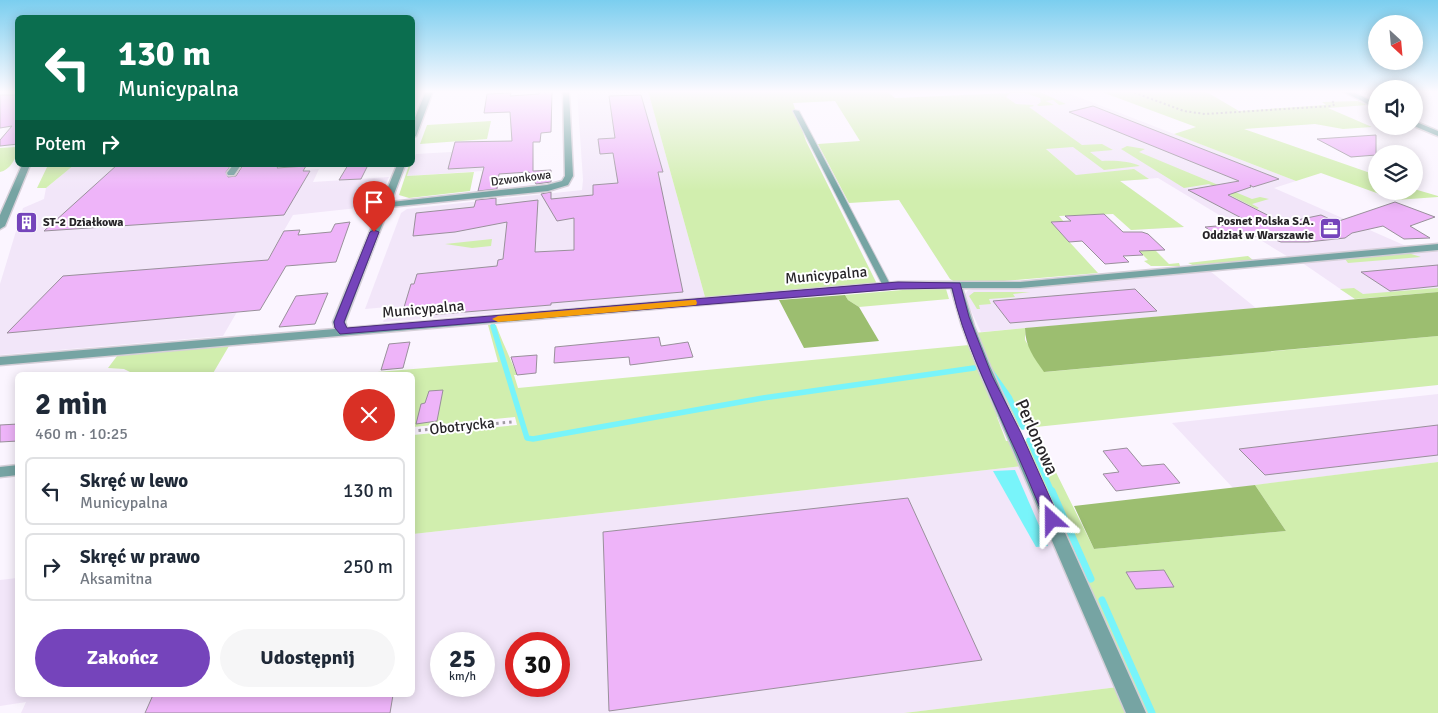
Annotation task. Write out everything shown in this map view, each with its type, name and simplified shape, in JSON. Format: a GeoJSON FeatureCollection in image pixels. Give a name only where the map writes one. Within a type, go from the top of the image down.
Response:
{"type":"FeatureCollection","features":[{"type":"Feature","properties":{"kind":"street","name":"Dzwonkowa"},"geometry":{"type":"LineString","coordinates":[[386,205],[548,188],[565,183],[569,176],[567,124]]}},
{"type":"Feature","properties":{"kind":"street"},"geometry":{"type":"LineString","coordinates":[[1423,127],[1438,134]]}},
{"type":"Feature","properties":{"kind":"street"},"geometry":{"type":"LineString","coordinates":[[0,226],[25,167]]}},
{"type":"Feature","properties":{"kind":"street"},"geometry":{"type":"LineString","coordinates":[[231,173],[236,167]]}},
{"type":"Feature","properties":{"kind":"street"},"geometry":{"type":"LineString","coordinates":[[344,332],[340,328],[339,322],[400,167]]}},
{"type":"Feature","properties":{"kind":"street","name":"Municypalna"},"geometry":{"type":"LineString","coordinates":[[0,361],[887,286],[1020,285],[1438,247]]}},
{"type":"Feature","properties":{"kind":"street","name":"Perlonowa"},"geometry":{"type":"LineString","coordinates":[[956,285],[964,317],[987,376],[1018,442],[1136,713]]}},
{"type":"Feature","properties":{"kind":"street"},"geometry":{"type":"LineString","coordinates":[[0,472],[15,470]]}},
{"type":"Feature","properties":{"kind":"lane"},"geometry":{"type":"LineString","coordinates":[[803,124],[887,286]]}},
{"type":"Feature","properties":{"kind":"path","name":"Obotrycka"},"geometry":{"type":"LineString","coordinates":[[415,431],[512,422]]}},
{"type":"Feature","properties":{"kind":"shaded area"},"geometry":{"type":"Polygon","coordinates":[[[579,124],[657,124],[705,297],[383,322],[388,307],[365,309],[401,213],[407,209],[582,190],[579,124]]]}},
{"type":"Feature","properties":{"kind":"shaded area"},"geometry":{"type":"Polygon","coordinates":[[[1019,124],[1149,124],[1296,181],[1274,188],[1406,246],[1290,258],[1158,178],[1120,181],[1184,227],[1131,230],[1073,173],[1019,124]]]}},
{"type":"Feature","properties":{"kind":"shaded area"},"geometry":{"type":"Polygon","coordinates":[[[486,150],[482,171],[407,176],[411,167],[415,167],[416,154],[486,150]]]}},
{"type":"Feature","properties":{"kind":"shaded area"},"geometry":{"type":"Polygon","coordinates":[[[72,167],[225,167],[212,176],[319,169],[313,182],[389,177],[376,206],[293,215],[223,336],[0,355],[0,284],[23,208],[44,199],[46,188],[72,167]]]}},
{"type":"Feature","properties":{"kind":"shaded area"},"geometry":{"type":"Polygon","coordinates":[[[1438,250],[1438,292],[1355,299],[1301,262],[1438,250]]]}},
{"type":"Feature","properties":{"kind":"shaded area"},"geometry":{"type":"Polygon","coordinates":[[[1210,271],[1256,308],[981,332],[964,296],[968,290],[973,289],[1014,289],[1210,271]]]}},
{"type":"Feature","properties":{"kind":"shaded area"},"geometry":{"type":"Polygon","coordinates":[[[1438,394],[1438,462],[1233,488],[1172,423],[1438,394]]]}},
{"type":"Feature","properties":{"kind":"shaded area"},"geometry":{"type":"Polygon","coordinates":[[[1023,466],[1118,687],[904,713],[21,713],[26,702],[0,706],[0,580],[15,578],[15,697],[415,697],[415,534],[1023,466]]]}},
{"type":"Feature","properties":{"kind":"green space"},"geometry":{"type":"Polygon","coordinates":[[[490,124],[487,139],[420,144],[427,125],[490,124]]]}},
{"type":"Feature","properties":{"kind":"green space"},"geometry":{"type":"Polygon","coordinates":[[[657,124],[800,124],[806,141],[877,284],[705,297],[657,124]]]}},
{"type":"Feature","properties":{"kind":"green space"},"geometry":{"type":"Polygon","coordinates":[[[850,124],[1053,124],[1082,145],[1102,144],[1113,150],[1090,152],[1102,161],[1122,161],[1140,166],[1104,170],[1073,147],[1046,149],[1076,175],[1134,169],[1149,179],[1120,181],[1184,227],[1131,230],[1113,214],[1059,216],[1064,222],[1052,223],[1098,273],[1004,281],[955,282],[950,279],[899,200],[849,203],[818,144],[860,141],[850,124]]]}},
{"type":"Feature","properties":{"kind":"green space"},"geometry":{"type":"Polygon","coordinates":[[[1189,124],[1311,124],[1244,129],[1368,172],[1368,190],[1321,173],[1296,181],[1174,134],[1196,127],[1189,124]]]}},
{"type":"Feature","properties":{"kind":"green space"},"geometry":{"type":"Polygon","coordinates":[[[1317,124],[1366,124],[1368,127],[1343,129],[1317,124]]]}},
{"type":"Feature","properties":{"kind":"green space"},"geometry":{"type":"Polygon","coordinates":[[[1127,146],[1145,149],[1139,152],[1252,199],[1260,197],[1269,199],[1252,204],[1259,208],[1257,209],[1209,184],[1184,188],[1121,149],[1127,146]]]}},
{"type":"Feature","properties":{"kind":"green space"},"geometry":{"type":"Polygon","coordinates":[[[15,147],[13,162],[7,169],[0,172],[0,148],[15,147]]]}},
{"type":"Feature","properties":{"kind":"green space"},"geometry":{"type":"Polygon","coordinates":[[[47,167],[72,167],[46,188],[37,188],[47,167]]]}},
{"type":"Feature","properties":{"kind":"green space"},"geometry":{"type":"Polygon","coordinates":[[[408,167],[410,167],[407,176],[474,172],[470,191],[409,198],[399,195],[408,167]]]}},
{"type":"Feature","properties":{"kind":"green space"},"geometry":{"type":"Polygon","coordinates":[[[1423,192],[1438,196],[1423,198],[1423,192]]]}},
{"type":"Feature","properties":{"kind":"green space"},"geometry":{"type":"Polygon","coordinates":[[[492,239],[491,246],[472,248],[445,244],[492,239]]]}},
{"type":"Feature","properties":{"kind":"green space"},"geometry":{"type":"Polygon","coordinates":[[[1144,239],[1169,264],[1179,263],[1180,266],[1151,266],[1144,261],[1148,260],[1135,247],[1144,239]]]}},
{"type":"Feature","properties":{"kind":"green space"},"geometry":{"type":"Polygon","coordinates":[[[1408,253],[1421,257],[1348,263],[1345,259],[1408,253]]]}},
{"type":"Feature","properties":{"kind":"green space"},"geometry":{"type":"Polygon","coordinates":[[[1248,256],[1253,260],[1195,266],[1188,263],[1248,256]]]}},
{"type":"Feature","properties":{"kind":"green space"},"geometry":{"type":"Polygon","coordinates":[[[937,287],[946,289],[949,299],[859,307],[848,300],[845,295],[937,287]]]}},
{"type":"Feature","properties":{"kind":"green space"},"geometry":{"type":"Polygon","coordinates":[[[1354,288],[1363,294],[1438,288],[1438,292],[1355,299],[1340,289],[1354,288]]]}},
{"type":"Feature","properties":{"kind":"green space"},"geometry":{"type":"Polygon","coordinates":[[[974,292],[1030,292],[1013,294],[1015,297],[989,299],[991,304],[979,305],[980,309],[977,309],[969,296],[974,292]]]}},
{"type":"Feature","properties":{"kind":"green space"},"geometry":{"type":"Polygon","coordinates":[[[1438,292],[1438,336],[1044,372],[1031,352],[1025,334],[1025,328],[1438,292]]]}},
{"type":"Feature","properties":{"kind":"green space"},"geometry":{"type":"Polygon","coordinates":[[[845,295],[848,300],[859,307],[879,341],[804,348],[779,300],[845,295]]]}},
{"type":"Feature","properties":{"kind":"green space"},"geometry":{"type":"Polygon","coordinates":[[[488,325],[496,325],[517,375],[514,375],[518,388],[969,345],[1001,416],[997,417],[1006,441],[1012,441],[1023,466],[415,534],[415,435],[517,425],[515,417],[415,427],[415,372],[377,372],[498,362],[488,325]]]}},
{"type":"Feature","properties":{"kind":"green space"},"geometry":{"type":"Polygon","coordinates":[[[1025,328],[1025,340],[1045,372],[1438,336],[1438,385],[1036,427],[1017,427],[974,333],[1025,328]]]}},
{"type":"Feature","properties":{"kind":"green space"},"geometry":{"type":"Polygon","coordinates":[[[229,346],[214,372],[130,372],[124,369],[108,368],[117,356],[229,346]]]}},
{"type":"Feature","properties":{"kind":"green space"},"geometry":{"type":"Polygon","coordinates":[[[1040,440],[1094,549],[1286,531],[1255,485],[1438,462],[1438,713],[1143,713],[1022,441],[1040,440]]]}},
{"type":"Feature","properties":{"kind":"green space"},"geometry":{"type":"Polygon","coordinates":[[[1255,485],[1286,531],[1094,549],[1074,506],[1255,485]]]}},
{"type":"Feature","properties":{"kind":"green space"},"geometry":{"type":"Polygon","coordinates":[[[1118,687],[1128,713],[904,713],[1118,687]]]}},
{"type":"Feature","properties":{"kind":"water"},"geometry":{"type":"Polygon","coordinates":[[[1015,470],[1048,546],[1036,547],[993,471],[1015,470]]]}},
{"type":"Feature","properties":{"kind":"building"},"geometry":{"type":"Polygon","coordinates":[[[0,124],[15,124],[15,144],[0,146],[0,140],[12,126],[0,128],[0,124]]]}},
{"type":"Feature","properties":{"kind":"building"},"geometry":{"type":"Polygon","coordinates":[[[511,124],[551,124],[551,132],[541,133],[540,142],[533,142],[533,171],[551,170],[551,182],[536,184],[529,172],[499,174],[497,189],[478,191],[484,167],[448,169],[455,142],[512,141],[511,124]]]}},
{"type":"Feature","properties":{"kind":"building"},"geometry":{"type":"Polygon","coordinates":[[[613,124],[649,124],[663,172],[658,172],[683,292],[429,315],[430,312],[402,314],[411,284],[414,284],[417,274],[497,266],[498,260],[503,259],[507,222],[455,232],[413,236],[416,213],[474,207],[476,200],[496,198],[496,205],[538,200],[535,252],[574,250],[574,218],[557,221],[541,194],[551,192],[551,199],[593,195],[593,185],[618,183],[613,153],[600,154],[598,139],[615,138],[613,124]]]}},
{"type":"Feature","properties":{"kind":"building"},"geometry":{"type":"Polygon","coordinates":[[[1099,124],[1140,124],[1279,179],[1253,187],[1250,185],[1251,187],[1228,195],[1283,223],[1321,215],[1336,222],[1395,202],[1435,217],[1410,226],[1430,238],[1404,239],[1383,226],[1352,233],[1345,238],[1308,242],[1281,242],[1265,236],[1222,239],[1205,227],[1251,223],[1188,190],[1239,181],[1099,124]]]}},
{"type":"Feature","properties":{"kind":"building"},"geometry":{"type":"Polygon","coordinates":[[[1376,135],[1376,145],[1368,145],[1368,156],[1351,157],[1317,139],[1376,135]]]}},
{"type":"Feature","properties":{"kind":"building"},"geometry":{"type":"Polygon","coordinates":[[[115,167],[230,167],[226,172],[228,177],[236,176],[242,167],[305,167],[303,171],[310,171],[284,215],[44,231],[115,167]]]}},
{"type":"Feature","properties":{"kind":"building"},"geometry":{"type":"Polygon","coordinates":[[[347,167],[367,167],[361,179],[339,180],[347,167]]]}},
{"type":"Feature","properties":{"kind":"building"},"geometry":{"type":"Polygon","coordinates":[[[1104,214],[1123,232],[1142,232],[1148,234],[1165,250],[1139,251],[1143,255],[1123,256],[1129,262],[1105,264],[1082,241],[1069,242],[1051,222],[1071,221],[1065,216],[1104,214]]]}},
{"type":"Feature","properties":{"kind":"building"},"geometry":{"type":"Polygon","coordinates":[[[350,222],[336,262],[286,266],[260,310],[7,333],[63,276],[268,260],[284,231],[300,230],[298,235],[331,232],[335,224],[350,222]]]}},
{"type":"Feature","properties":{"kind":"building"},"geometry":{"type":"Polygon","coordinates":[[[1438,265],[1438,286],[1390,291],[1361,272],[1438,265]]]}},
{"type":"Feature","properties":{"kind":"building"},"geometry":{"type":"Polygon","coordinates":[[[1135,289],[1157,311],[1010,323],[993,301],[1135,289]]]}},
{"type":"Feature","properties":{"kind":"building"},"geometry":{"type":"Polygon","coordinates":[[[328,293],[315,324],[279,327],[296,296],[328,293]]]}},
{"type":"Feature","properties":{"kind":"building"},"geometry":{"type":"Polygon","coordinates":[[[659,337],[661,346],[688,342],[693,357],[630,365],[629,357],[554,363],[555,347],[659,337]]]}},
{"type":"Feature","properties":{"kind":"building"},"geometry":{"type":"Polygon","coordinates":[[[410,342],[403,368],[381,370],[389,344],[410,342]]]}},
{"type":"Feature","properties":{"kind":"building"},"geometry":{"type":"Polygon","coordinates":[[[537,355],[536,373],[517,375],[511,357],[537,355]]]}},
{"type":"Feature","properties":{"kind":"building"},"geometry":{"type":"Polygon","coordinates":[[[443,390],[437,421],[416,424],[421,404],[425,403],[429,391],[443,390]]]}},
{"type":"Feature","properties":{"kind":"building"},"geometry":{"type":"Polygon","coordinates":[[[15,424],[15,441],[0,442],[0,425],[15,424]]]}},
{"type":"Feature","properties":{"kind":"building"},"geometry":{"type":"Polygon","coordinates":[[[1438,425],[1438,455],[1265,475],[1239,449],[1438,425]]]}},
{"type":"Feature","properties":{"kind":"building"},"geometry":{"type":"Polygon","coordinates":[[[1127,448],[1142,466],[1164,464],[1180,483],[1116,491],[1103,474],[1119,472],[1103,451],[1127,448]]]}},
{"type":"Feature","properties":{"kind":"building"},"geometry":{"type":"Polygon","coordinates":[[[908,498],[982,660],[609,711],[603,532],[908,498]]]}},
{"type":"Feature","properties":{"kind":"building"},"geometry":{"type":"Polygon","coordinates":[[[1164,570],[1174,587],[1136,589],[1126,572],[1164,570]]]}},
{"type":"Feature","properties":{"kind":"building"},"geometry":{"type":"Polygon","coordinates":[[[152,697],[393,697],[390,713],[145,713],[152,697]]]}},
{"type":"Feature","properties":{"kind":"waterway"},"geometry":{"type":"LineString","coordinates":[[493,326],[527,438],[533,439],[763,398],[974,368]]}},
{"type":"Feature","properties":{"kind":"waterway"},"geometry":{"type":"LineString","coordinates":[[990,370],[1009,397],[1023,427]]}},
{"type":"Feature","properties":{"kind":"waterway"},"geometry":{"type":"LineString","coordinates":[[1029,440],[1052,492]]}},
{"type":"Feature","properties":{"kind":"waterway"},"geometry":{"type":"LineString","coordinates":[[1052,491],[1091,579]]}},
{"type":"Feature","properties":{"kind":"waterway"},"geometry":{"type":"LineString","coordinates":[[1102,600],[1152,713]]}},
{"type":"Feature","properties":{"kind":"slow traffic"},"geometry":{"type":"LineString","coordinates":[[498,319],[692,303]]}},
{"type":"Feature","properties":{"kind":"place","name":"ST-2 Działkowa"},"geometry":{"type":"Point","coordinates":[27,222]}},
{"type":"Feature","properties":{"kind":"place","name":"Posnet Polska S.A. Oddział w Warszawie"},"geometry":{"type":"Point","coordinates":[1330,228]}},
{"type":"Feature","properties":{"kind":"route"},"geometry":{"type":"LineString","coordinates":[[374,232],[338,324],[344,332],[898,286],[956,285],[964,317],[987,376],[1052,520]]}}]}
